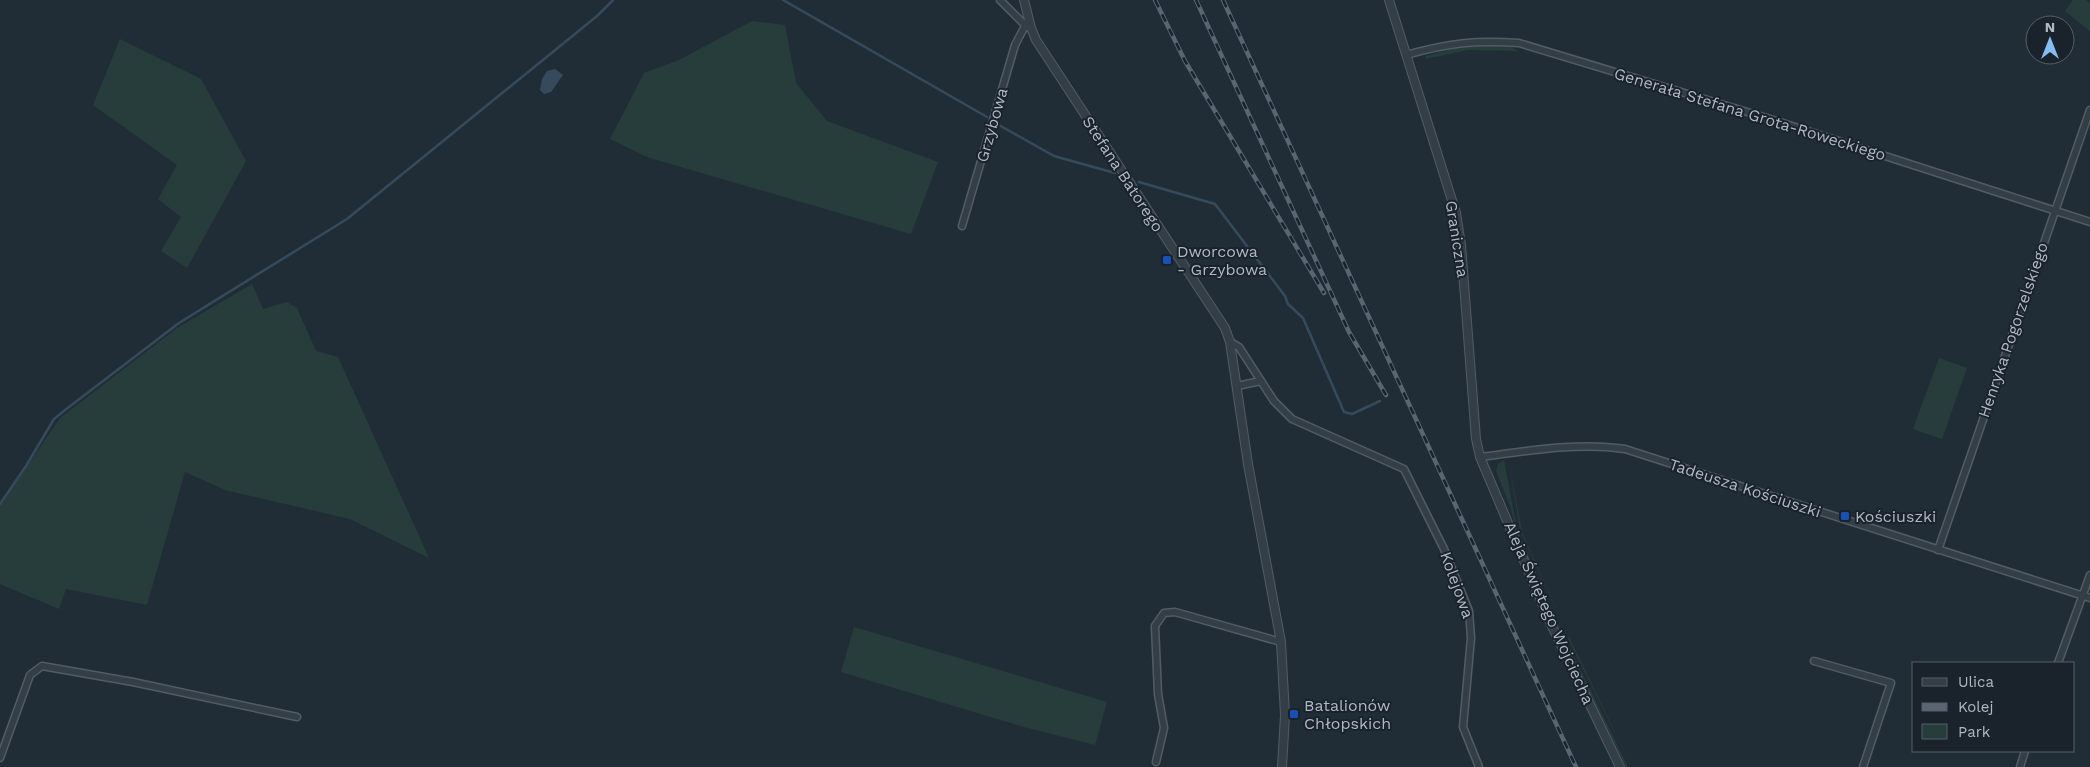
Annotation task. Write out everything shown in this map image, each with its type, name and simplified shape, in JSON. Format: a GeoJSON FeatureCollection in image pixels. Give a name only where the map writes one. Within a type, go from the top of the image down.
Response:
{"type":"FeatureCollection","features":[{"type":"Feature","properties":{"kind":"street"},"geometry":{"type":"LineString","coordinates":[[1024,0],[1028,27]]}},
{"type":"Feature","properties":{"kind":"street","name":"Graniczna"},"geometry":{"type":"LineString","coordinates":[[1389,0],[1456,214],[1462,245],[1476,439],[1480,457]]}},
{"type":"Feature","properties":{"kind":"street","name":"Stefana Batorego"},"geometry":{"type":"LineString","coordinates":[[1003,1],[1028,27],[1225,328],[1230,342],[1239,348],[1274,401],[1292,419],[1404,469]]}},
{"type":"Feature","properties":{"kind":"street","name":"Grzybowa"},"geometry":{"type":"LineString","coordinates":[[962,226],[1015,45],[1028,27]]}},
{"type":"Feature","properties":{"kind":"street","name":"Generała Stefana Grota-Roweckiego"},"geometry":{"type":"LineString","coordinates":[[1406,55],[1451,44],[1480,40],[1519,43],[2054,209],[2090,222]]}},
{"type":"Feature","properties":{"kind":"street","name":"Henryka Pogorzelskiego"},"geometry":{"type":"LineString","coordinates":[[1938,550],[2054,209],[2090,110]]}},
{"type":"Feature","properties":{"kind":"street"},"geometry":{"type":"LineString","coordinates":[[1230,342],[1248,464],[1281,642],[1285,715],[1282,767]]}},
{"type":"Feature","properties":{"kind":"street"},"geometry":{"type":"LineString","coordinates":[[1237,386],[1261,381]]}},
{"type":"Feature","properties":{"kind":"street","name":"Tadeusza Kościuszki"},"geometry":{"type":"LineString","coordinates":[[1480,457],[1570,447],[1624,449],[2087,597]]}},
{"type":"Feature","properties":{"kind":"street","name":"Aleja Świętego Wojciecha"},"geometry":{"type":"LineString","coordinates":[[1480,457],[1546,614],[1620,767]]}},
{"type":"Feature","properties":{"kind":"street","name":"Kolejowa"},"geometry":{"type":"LineString","coordinates":[[1404,469],[1444,549],[1469,611],[1471,638],[1463,727],[1478,767]]}},
{"type":"Feature","properties":{"kind":"street"},"geometry":{"type":"LineString","coordinates":[[2058,662],[2087,597],[2090,575]]}},
{"type":"Feature","properties":{"kind":"street"},"geometry":{"type":"LineString","coordinates":[[1156,762],[1164,728],[1158,694],[1155,637],[1156,626],[1164,613],[1175,612],[1281,642]]}},
{"type":"Feature","properties":{"kind":"street"},"geometry":{"type":"LineString","coordinates":[[1814,661],[1891,683],[1862,767]]}},
{"type":"Feature","properties":{"kind":"street"},"geometry":{"type":"LineString","coordinates":[[0,758],[30,675],[42,666],[124,680],[297,717]]}},
{"type":"Feature","properties":{"kind":"street"},"geometry":{"type":"LineString","coordinates":[[2020,767],[2026,752]]}},
{"type":"Feature","properties":{"kind":"green space"},"geometry":{"type":"Polygon","coordinates":[[[2073,0],[2086,0],[2090,3],[2090,31],[2075,19],[2075,15],[2070,15],[2065,11],[2073,0]]]}},
{"type":"Feature","properties":{"kind":"green space"},"geometry":{"type":"Polygon","coordinates":[[[752,21],[785,25],[796,83],[827,121],[938,162],[911,234],[647,157],[610,139],[644,73],[679,60],[752,21]]]}},
{"type":"Feature","properties":{"kind":"green space"},"geometry":{"type":"Polygon","coordinates":[[[120,39],[201,79],[246,161],[187,268],[161,251],[181,217],[158,199],[177,165],[93,105],[120,39]]]}},
{"type":"Feature","properties":{"kind":"green space"},"geometry":{"type":"Polygon","coordinates":[[[1484,45],[1511,47],[1518,51],[1468,50],[1425,59],[1426,56],[1461,47],[1484,45]]]}},
{"type":"Feature","properties":{"kind":"green space"},"geometry":{"type":"Polygon","coordinates":[[[252,284],[263,309],[287,302],[297,308],[316,351],[338,357],[429,558],[350,519],[225,490],[185,472],[147,605],[66,589],[59,609],[0,584],[0,506],[60,418],[177,328],[252,284]]]}},
{"type":"Feature","properties":{"kind":"green space"},"geometry":{"type":"Polygon","coordinates":[[[1939,358],[1967,368],[1942,439],[1913,429],[1939,358]]]}},
{"type":"Feature","properties":{"kind":"green space"},"geometry":{"type":"Polygon","coordinates":[[[1504,460],[1517,529],[1560,628],[1555,622],[1520,542],[1510,506],[1496,471],[1498,464],[1504,460]]]}},
{"type":"Feature","properties":{"kind":"green space"},"geometry":{"type":"Polygon","coordinates":[[[1509,462],[1522,532],[1565,629],[1520,530],[1509,462]]]}},
{"type":"Feature","properties":{"kind":"green space"},"geometry":{"type":"Polygon","coordinates":[[[854,627],[1107,702],[1095,745],[1024,727],[841,672],[854,627]]]}},
{"type":"Feature","properties":{"kind":"green space"},"geometry":{"type":"Polygon","coordinates":[[[1569,637],[1632,767],[1568,639],[1569,637]]]}},
{"type":"Feature","properties":{"kind":"green space"},"geometry":{"type":"Polygon","coordinates":[[[1567,642],[1628,767],[1626,767],[1568,649],[1567,642]]]}},
{"type":"Feature","properties":{"kind":"water"},"geometry":{"type":"Polygon","coordinates":[[[555,69],[563,75],[551,92],[544,94],[540,90],[542,79],[547,71],[555,69]]]}},
{"type":"Feature","properties":{"kind":"waterway"},"geometry":{"type":"LineString","coordinates":[[0,504],[26,466],[54,419],[179,323],[347,219],[597,16],[613,0]]}},
{"type":"Feature","properties":{"kind":"waterway"},"geometry":{"type":"LineString","coordinates":[[783,0],[987,117]]}},
{"type":"Feature","properties":{"kind":"waterway"},"geometry":{"type":"LineString","coordinates":[[997,124],[1054,156],[1115,173]]}},
{"type":"Feature","properties":{"kind":"waterway"},"geometry":{"type":"LineString","coordinates":[[1139,182],[1215,204],[1285,296],[1288,304],[1303,318],[1344,412],[1352,414],[1380,401]]}},
{"type":"Feature","properties":{"kind":"railway"},"geometry":{"type":"LineString","coordinates":[[1155,0],[1185,61],[1324,293]]}},
{"type":"Feature","properties":{"kind":"railway"},"geometry":{"type":"LineString","coordinates":[[1196,0],[1349,332],[1386,395]]}},
{"type":"Feature","properties":{"kind":"railway"},"geometry":{"type":"LineString","coordinates":[[1223,0],[1576,767]]}},
{"type":"Feature","properties":{"kind":"place","name":"Dworcowa - Grzybowa"},"geometry":{"type":"Point","coordinates":[1167,260]}},
{"type":"Feature","properties":{"kind":"place","name":"Kościuszki"},"geometry":{"type":"Point","coordinates":[1845,516]}},
{"type":"Feature","properties":{"kind":"place","name":"Batalionów Chłopskich"},"geometry":{"type":"Point","coordinates":[1294,714]}}]}
